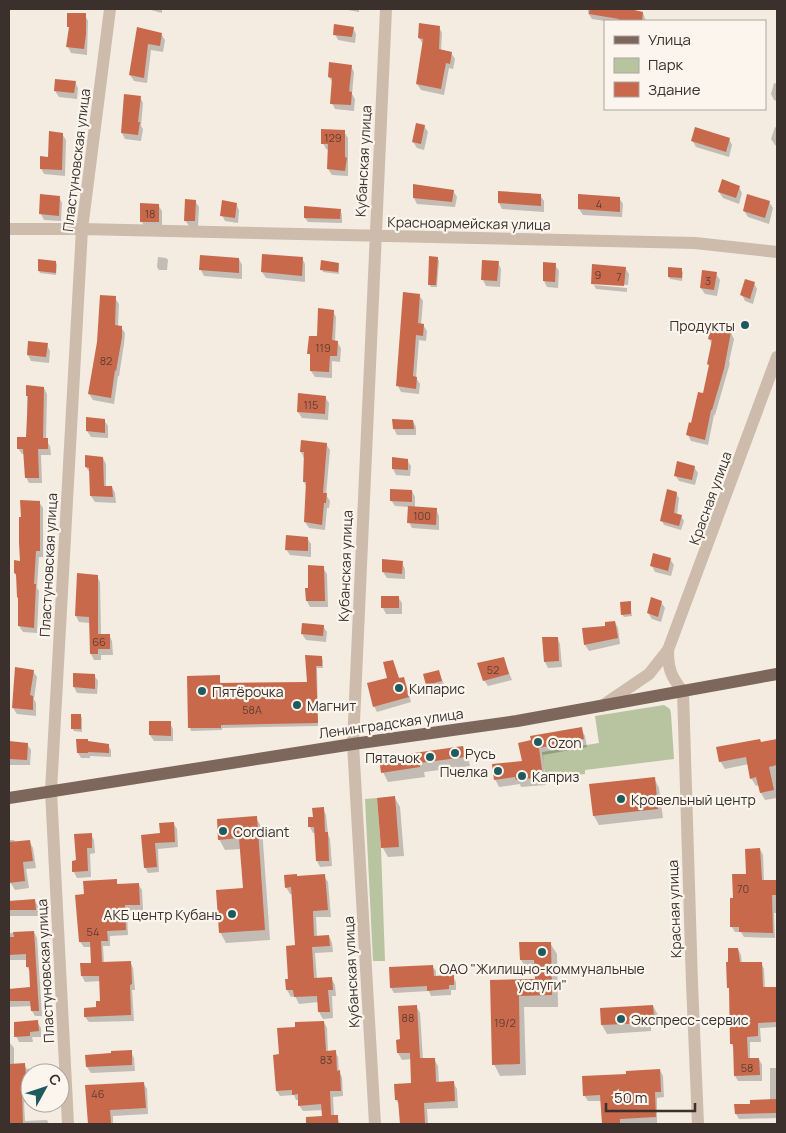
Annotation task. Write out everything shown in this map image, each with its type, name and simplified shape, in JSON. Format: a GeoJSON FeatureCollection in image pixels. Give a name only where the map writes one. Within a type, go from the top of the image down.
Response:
{"type":"FeatureCollection","features":[{"type":"Feature","properties":{"kind":"main road","name":"Ленинградская улица"},"geometry":{"type":"LineString","coordinates":[[9,798],[516,720],[777,674]]}},
{"type":"Feature","properties":{"kind":"street","name":"Пластуновская улица"},"geometry":{"type":"LineString","coordinates":[[68,1124],[51,791],[82,229],[110,9]]}},
{"type":"Feature","properties":{"kind":"street","name":"Кубанская улица"},"geometry":{"type":"LineString","coordinates":[[375,1124],[353,744],[386,9]]}},
{"type":"Feature","properties":{"kind":"street","name":"Красноармейская улица"},"geometry":{"type":"LineString","coordinates":[[9,230],[82,229],[695,243],[777,252]]}},
{"type":"Feature","properties":{"kind":"street","name":"Красная улица"},"geometry":{"type":"LineString","coordinates":[[602,706],[649,674],[668,650],[777,358]]}},
{"type":"Feature","properties":{"kind":"street"},"geometry":{"type":"LineString","coordinates":[[668,650],[668,666],[671,675],[683,692]]}},
{"type":"Feature","properties":{"kind":"street","name":"Красная улица"},"geometry":{"type":"LineString","coordinates":[[683,692],[698,1124]]}},
{"type":"Feature","properties":{"kind":"green space"},"geometry":{"type":"Polygon","coordinates":[[[664,705],[670,709],[671,714],[674,759],[585,770],[585,774],[546,779],[542,752],[599,743],[595,716],[664,705]]]}},
{"type":"Feature","properties":{"kind":"green space"},"geometry":{"type":"Polygon","coordinates":[[[377,798],[381,848],[385,961],[373,961],[365,799],[377,798]]]}},
{"type":"Feature","properties":{"kind":"building"},"geometry":{"type":"Polygon","coordinates":[[[590,9],[630,9],[643,12],[642,20],[618,20],[589,14],[590,9]]]}},
{"type":"Feature","properties":{"kind":"building"},"geometry":{"type":"Polygon","coordinates":[[[67,13],[86,13],[84,49],[66,47],[69,27],[67,27],[67,13]]]}},
{"type":"Feature","properties":{"kind":"building"},"geometry":{"type":"Polygon","coordinates":[[[419,23],[440,26],[439,49],[452,52],[450,64],[446,63],[441,89],[416,84],[423,39],[418,38],[419,23]]]}},
{"type":"Feature","properties":{"kind":"building"},"geometry":{"type":"Polygon","coordinates":[[[334,24],[354,27],[352,37],[333,35],[334,24]]]}},
{"type":"Feature","properties":{"kind":"building"},"geometry":{"type":"Polygon","coordinates":[[[137,27],[162,33],[160,46],[148,44],[144,78],[129,75],[137,27]]]}},
{"type":"Feature","properties":{"kind":"building"},"geometry":{"type":"Polygon","coordinates":[[[329,62],[352,65],[349,91],[352,92],[351,105],[330,104],[332,78],[328,77],[329,62]]]}},
{"type":"Feature","properties":{"kind":"building"},"geometry":{"type":"Polygon","coordinates":[[[55,79],[76,81],[74,93],[54,91],[55,79]]]}},
{"type":"Feature","properties":{"kind":"building"},"geometry":{"type":"Polygon","coordinates":[[[124,94],[141,96],[138,135],[121,133],[124,94]]]}},
{"type":"Feature","properties":{"kind":"building"},"geometry":{"type":"Polygon","coordinates":[[[416,123],[425,125],[421,144],[412,142],[416,123]]]}},
{"type":"Feature","properties":{"kind":"building"},"geometry":{"type":"Polygon","coordinates":[[[695,127],[730,138],[726,152],[691,141],[695,127]]]}},
{"type":"Feature","properties":{"kind":"building"},"geometry":{"type":"Polygon","coordinates":[[[321,129],[345,130],[345,157],[347,158],[345,171],[327,169],[328,144],[321,144],[321,129]]]}},
{"type":"Feature","properties":{"kind":"building"},"geometry":{"type":"Polygon","coordinates":[[[49,131],[63,133],[62,170],[40,169],[40,156],[48,157],[49,131]]]}},
{"type":"Feature","properties":{"kind":"building"},"geometry":{"type":"Polygon","coordinates":[[[722,179],[740,186],[736,198],[718,192],[722,179]]]}},
{"type":"Feature","properties":{"kind":"building"},"geometry":{"type":"Polygon","coordinates":[[[413,184],[454,190],[452,202],[413,198],[413,184]]]}},
{"type":"Feature","properties":{"kind":"building"},"geometry":{"type":"Polygon","coordinates":[[[498,191],[541,194],[541,206],[498,203],[498,191]]]}},
{"type":"Feature","properties":{"kind":"building"},"geometry":{"type":"Polygon","coordinates":[[[40,194],[60,196],[59,216],[39,214],[40,194]]]}},
{"type":"Feature","properties":{"kind":"building"},"geometry":{"type":"Polygon","coordinates":[[[578,194],[620,197],[620,212],[578,209],[578,194]]]}},
{"type":"Feature","properties":{"kind":"building"},"geometry":{"type":"Polygon","coordinates":[[[747,194],[770,201],[765,218],[743,211],[747,194]]]}},
{"type":"Feature","properties":{"kind":"building"},"geometry":{"type":"Polygon","coordinates":[[[185,199],[196,200],[195,221],[184,221],[185,199]]]}},
{"type":"Feature","properties":{"kind":"building"},"geometry":{"type":"Polygon","coordinates":[[[222,200],[237,203],[235,218],[220,216],[222,200]]]}},
{"type":"Feature","properties":{"kind":"building"},"geometry":{"type":"Polygon","coordinates":[[[140,203],[159,204],[159,222],[140,222],[140,203]]]}},
{"type":"Feature","properties":{"kind":"building"},"geometry":{"type":"Polygon","coordinates":[[[304,206],[341,209],[340,219],[304,218],[304,206]]]}},
{"type":"Feature","properties":{"kind":"building"},"geometry":{"type":"Polygon","coordinates":[[[262,254],[303,257],[302,276],[261,272],[262,254]]]}},
{"type":"Feature","properties":{"kind":"building"},"geometry":{"type":"Polygon","coordinates":[[[200,255],[239,258],[239,273],[199,270],[200,255]]]}},
{"type":"Feature","properties":{"kind":"building"},"geometry":{"type":"Polygon","coordinates":[[[429,256],[438,257],[436,285],[428,285],[429,256]]]}},
{"type":"Feature","properties":{"kind":"building"},"geometry":{"type":"Polygon","coordinates":[[[38,259],[56,261],[56,273],[38,271],[38,259]]]}},
{"type":"Feature","properties":{"kind":"building"},"geometry":{"type":"Polygon","coordinates":[[[321,260],[339,263],[338,272],[320,270],[321,260]]]}},
{"type":"Feature","properties":{"kind":"building"},"geometry":{"type":"Polygon","coordinates":[[[482,260],[499,261],[497,281],[481,280],[482,260]]]}},
{"type":"Feature","properties":{"kind":"building"},"geometry":{"type":"Polygon","coordinates":[[[543,262],[556,263],[555,282],[543,281],[543,262]]]}},
{"type":"Feature","properties":{"kind":"building"},"geometry":{"type":"Polygon","coordinates":[[[592,264],[626,267],[624,286],[591,284],[592,264]]]}},
{"type":"Feature","properties":{"kind":"building"},"geometry":{"type":"Polygon","coordinates":[[[668,267],[682,268],[682,278],[668,277],[668,267]]]}},
{"type":"Feature","properties":{"kind":"building"},"geometry":{"type":"Polygon","coordinates":[[[702,270],[717,272],[714,290],[700,288],[702,270]]]}},
{"type":"Feature","properties":{"kind":"building"},"geometry":{"type":"Polygon","coordinates":[[[745,279],[755,282],[750,299],[740,295],[745,279]]]}},
{"type":"Feature","properties":{"kind":"building"},"geometry":{"type":"Polygon","coordinates":[[[403,292],[420,294],[418,323],[424,324],[423,336],[416,335],[413,376],[417,377],[416,389],[396,386],[403,292]]]}},
{"type":"Feature","properties":{"kind":"building"},"geometry":{"type":"Polygon","coordinates":[[[100,295],[116,296],[115,325],[122,326],[122,337],[111,398],[88,394],[97,342],[100,295]]]}},
{"type":"Feature","properties":{"kind":"building"},"geometry":{"type":"Polygon","coordinates":[[[318,308],[334,310],[332,340],[338,341],[337,356],[330,356],[329,372],[310,371],[310,354],[307,354],[309,336],[317,336],[318,308]]]}},
{"type":"Feature","properties":{"kind":"building"},"geometry":{"type":"Polygon","coordinates":[[[711,326],[731,332],[724,369],[711,410],[705,440],[686,435],[689,422],[691,423],[698,392],[703,393],[712,340],[708,339],[711,326]]]}},
{"type":"Feature","properties":{"kind":"building"},"geometry":{"type":"Polygon","coordinates":[[[28,341],[48,343],[46,357],[27,355],[28,341]]]}},
{"type":"Feature","properties":{"kind":"building"},"geometry":{"type":"Polygon","coordinates":[[[26,385],[44,387],[43,438],[48,438],[48,449],[38,449],[39,478],[25,478],[23,449],[17,449],[17,437],[26,437],[28,396],[26,396],[26,385]]]}},
{"type":"Feature","properties":{"kind":"building"},"geometry":{"type":"Polygon","coordinates":[[[298,393],[326,396],[325,414],[297,412],[298,393]]]}},
{"type":"Feature","properties":{"kind":"building"},"geometry":{"type":"Polygon","coordinates":[[[86,417],[105,419],[105,433],[86,431],[86,417]]]}},
{"type":"Feature","properties":{"kind":"building"},"geometry":{"type":"Polygon","coordinates":[[[392,419],[413,420],[414,429],[393,429],[392,419]]]}},
{"type":"Feature","properties":{"kind":"building"},"geometry":{"type":"Polygon","coordinates":[[[301,440],[327,443],[323,493],[327,493],[322,525],[304,522],[306,482],[303,482],[304,452],[300,452],[301,440]]]}},
{"type":"Feature","properties":{"kind":"building"},"geometry":{"type":"Polygon","coordinates":[[[85,455],[103,457],[104,486],[112,486],[113,497],[90,496],[89,468],[85,467],[85,455]]]}},
{"type":"Feature","properties":{"kind":"building"},"geometry":{"type":"Polygon","coordinates":[[[392,457],[408,459],[408,470],[392,469],[392,457]]]}},
{"type":"Feature","properties":{"kind":"building"},"geometry":{"type":"Polygon","coordinates":[[[677,461],[695,466],[692,480],[674,476],[677,461]]]}},
{"type":"Feature","properties":{"kind":"building"},"geometry":{"type":"Polygon","coordinates":[[[390,489],[412,490],[412,502],[390,501],[390,489]]]}},
{"type":"Feature","properties":{"kind":"building"},"geometry":{"type":"Polygon","coordinates":[[[667,489],[677,492],[674,513],[682,515],[679,526],[660,521],[667,489]]]}},
{"type":"Feature","properties":{"kind":"building"},"geometry":{"type":"Polygon","coordinates":[[[20,500],[40,501],[40,551],[36,551],[34,628],[18,626],[18,598],[14,560],[20,561],[20,500]]]}},
{"type":"Feature","properties":{"kind":"building"},"geometry":{"type":"Polygon","coordinates":[[[408,506],[437,508],[436,525],[407,523],[408,506]]]}},
{"type":"Feature","properties":{"kind":"building"},"geometry":{"type":"Polygon","coordinates":[[[286,535],[308,537],[308,551],[285,550],[286,535]]]}},
{"type":"Feature","properties":{"kind":"building"},"geometry":{"type":"Polygon","coordinates":[[[653,553],[671,558],[668,571],[650,566],[653,553]]]}},
{"type":"Feature","properties":{"kind":"building"},"geometry":{"type":"Polygon","coordinates":[[[382,559],[403,561],[402,574],[382,572],[382,559]]]}},
{"type":"Feature","properties":{"kind":"building"},"geometry":{"type":"Polygon","coordinates":[[[308,565],[324,566],[325,601],[306,601],[305,588],[308,588],[308,565]]]}},
{"type":"Feature","properties":{"kind":"building"},"geometry":{"type":"Polygon","coordinates":[[[77,573],[98,575],[98,634],[110,634],[110,649],[98,649],[98,654],[90,654],[89,617],[75,616],[77,573]]]}},
{"type":"Feature","properties":{"kind":"building"},"geometry":{"type":"Polygon","coordinates":[[[381,596],[399,596],[399,608],[381,608],[381,596]]]}},
{"type":"Feature","properties":{"kind":"building"},"geometry":{"type":"Polygon","coordinates":[[[651,597],[662,601],[658,617],[647,613],[651,597]]]}},
{"type":"Feature","properties":{"kind":"building"},"geometry":{"type":"Polygon","coordinates":[[[631,601],[631,614],[621,615],[620,602],[631,601]]]}},
{"type":"Feature","properties":{"kind":"building"},"geometry":{"type":"Polygon","coordinates":[[[615,621],[618,638],[584,645],[582,628],[605,626],[605,622],[615,621]]]}},
{"type":"Feature","properties":{"kind":"building"},"geometry":{"type":"Polygon","coordinates":[[[302,623],[324,625],[323,636],[301,634],[302,623]]]}},
{"type":"Feature","properties":{"kind":"building"},"geometry":{"type":"Polygon","coordinates":[[[542,637],[558,637],[559,661],[544,662],[542,637]]]}},
{"type":"Feature","properties":{"kind":"building"},"geometry":{"type":"Polygon","coordinates":[[[305,655],[322,656],[322,666],[316,666],[318,723],[221,725],[221,728],[188,728],[187,676],[220,675],[220,683],[307,682],[305,655]]]}},
{"type":"Feature","properties":{"kind":"building"},"geometry":{"type":"Polygon","coordinates":[[[504,657],[509,674],[483,681],[477,663],[504,657]]]}},
{"type":"Feature","properties":{"kind":"building"},"geometry":{"type":"Polygon","coordinates":[[[393,660],[399,678],[404,677],[409,697],[373,707],[367,683],[387,678],[383,662],[393,660]]]}},
{"type":"Feature","properties":{"kind":"building"},"geometry":{"type":"Polygon","coordinates":[[[15,667],[34,670],[30,695],[33,696],[33,710],[12,708],[15,667]]]}},
{"type":"Feature","properties":{"kind":"building"},"geometry":{"type":"Polygon","coordinates":[[[439,670],[442,681],[426,685],[423,674],[439,670]]]}},
{"type":"Feature","properties":{"kind":"building"},"geometry":{"type":"Polygon","coordinates":[[[73,673],[95,674],[95,689],[73,687],[73,673]]]}},
{"type":"Feature","properties":{"kind":"building"},"geometry":{"type":"Polygon","coordinates":[[[71,714],[81,714],[81,729],[71,729],[71,714]]]}},
{"type":"Feature","properties":{"kind":"building"},"geometry":{"type":"Polygon","coordinates":[[[149,721],[171,721],[171,736],[149,735],[149,721]]]}},
{"type":"Feature","properties":{"kind":"building"},"geometry":{"type":"Polygon","coordinates":[[[582,727],[584,739],[539,748],[543,777],[516,780],[515,777],[494,780],[492,764],[522,761],[518,743],[531,740],[530,736],[582,727]]]}},
{"type":"Feature","properties":{"kind":"building"},"geometry":{"type":"Polygon","coordinates":[[[76,739],[88,739],[88,741],[109,744],[109,753],[77,753],[76,739]]]}},
{"type":"Feature","properties":{"kind":"building"},"geometry":{"type":"Polygon","coordinates":[[[760,739],[761,742],[777,739],[777,765],[769,767],[774,790],[760,793],[756,777],[750,779],[746,757],[719,762],[716,747],[760,739]]]}},
{"type":"Feature","properties":{"kind":"building"},"geometry":{"type":"Polygon","coordinates":[[[9,741],[28,743],[27,760],[9,759],[9,741]]]}},
{"type":"Feature","properties":{"kind":"building"},"geometry":{"type":"Polygon","coordinates":[[[463,746],[465,757],[420,763],[420,767],[381,773],[379,758],[463,746]]]}},
{"type":"Feature","properties":{"kind":"building"},"geometry":{"type":"Polygon","coordinates":[[[655,777],[658,809],[593,816],[589,784],[655,777]]]}},
{"type":"Feature","properties":{"kind":"building"},"geometry":{"type":"Polygon","coordinates":[[[395,796],[399,847],[381,848],[377,798],[395,796]]]}},
{"type":"Feature","properties":{"kind":"building"},"geometry":{"type":"Polygon","coordinates":[[[324,807],[325,832],[328,832],[329,861],[316,861],[314,827],[308,827],[308,817],[313,817],[312,808],[324,807]]]}},
{"type":"Feature","properties":{"kind":"building"},"geometry":{"type":"Polygon","coordinates":[[[257,816],[265,930],[219,933],[216,890],[243,888],[239,838],[218,840],[217,819],[257,816]]]}},
{"type":"Feature","properties":{"kind":"building"},"geometry":{"type":"Polygon","coordinates":[[[174,822],[175,842],[155,843],[157,867],[144,868],[141,835],[160,833],[159,823],[174,822]]]}},
{"type":"Feature","properties":{"kind":"building"},"geometry":{"type":"Polygon","coordinates":[[[92,833],[92,848],[87,848],[88,871],[72,872],[72,861],[76,860],[74,834],[92,833]]]}},
{"type":"Feature","properties":{"kind":"building"},"geometry":{"type":"Polygon","coordinates":[[[30,840],[33,861],[23,862],[25,881],[9,883],[9,842],[30,840]]]}},
{"type":"Feature","properties":{"kind":"building"},"geometry":{"type":"Polygon","coordinates":[[[760,848],[762,880],[777,880],[777,895],[772,895],[773,933],[739,932],[739,927],[730,927],[730,898],[733,898],[732,874],[746,874],[745,849],[760,848]]]}},
{"type":"Feature","properties":{"kind":"building"},"geometry":{"type":"Polygon","coordinates":[[[297,874],[297,876],[325,874],[328,910],[313,911],[314,936],[329,935],[330,946],[312,947],[314,978],[332,977],[333,990],[328,990],[330,1012],[318,1012],[317,996],[294,997],[293,990],[286,990],[285,979],[288,979],[286,946],[295,945],[291,887],[285,888],[284,875],[297,874]]]}},
{"type":"Feature","properties":{"kind":"building"},"geometry":{"type":"Polygon","coordinates":[[[117,879],[117,884],[139,883],[140,905],[125,905],[126,930],[107,931],[108,941],[101,941],[102,962],[131,961],[131,1015],[84,1017],[84,1008],[96,1007],[96,1001],[100,1001],[99,976],[81,976],[80,963],[91,963],[90,942],[79,942],[75,895],[84,894],[83,881],[117,879]]]}},
{"type":"Feature","properties":{"kind":"building"},"geometry":{"type":"Polygon","coordinates":[[[35,899],[36,910],[9,910],[9,901],[35,899]]]}},
{"type":"Feature","properties":{"kind":"building"},"geometry":{"type":"Polygon","coordinates":[[[34,931],[39,1011],[31,1011],[30,1001],[9,1001],[9,989],[30,987],[29,967],[26,967],[26,954],[9,955],[9,937],[14,937],[13,932],[34,931]]]}},
{"type":"Feature","properties":{"kind":"building"},"geometry":{"type":"Polygon","coordinates":[[[519,942],[551,942],[552,995],[519,996],[520,1064],[492,1065],[490,980],[535,979],[534,960],[520,960],[519,942]]]}},
{"type":"Feature","properties":{"kind":"building"},"geometry":{"type":"Polygon","coordinates":[[[728,948],[738,948],[740,962],[762,962],[763,987],[777,987],[777,1022],[758,1023],[758,1036],[747,1037],[748,1058],[759,1058],[760,1075],[734,1076],[733,1044],[730,1044],[729,988],[727,988],[726,962],[728,962],[728,948]]]}},
{"type":"Feature","properties":{"kind":"building"},"geometry":{"type":"Polygon","coordinates":[[[433,965],[434,976],[454,975],[454,985],[449,985],[449,989],[427,991],[427,986],[390,988],[389,967],[433,965]]]}},
{"type":"Feature","properties":{"kind":"building"},"geometry":{"type":"Polygon","coordinates":[[[417,1005],[420,1058],[435,1058],[436,1082],[454,1081],[455,1101],[424,1103],[425,1124],[400,1124],[398,1100],[395,1100],[394,1084],[411,1083],[410,1053],[397,1053],[396,1040],[400,1039],[398,1006],[417,1005]]]}},
{"type":"Feature","properties":{"kind":"building"},"geometry":{"type":"Polygon","coordinates":[[[653,1005],[654,1017],[646,1017],[647,1023],[601,1025],[600,1008],[653,1005]]]}},
{"type":"Feature","properties":{"kind":"building"},"geometry":{"type":"Polygon","coordinates":[[[38,1020],[39,1031],[30,1032],[30,1036],[14,1037],[14,1022],[38,1020]]]}},
{"type":"Feature","properties":{"kind":"building"},"geometry":{"type":"Polygon","coordinates":[[[324,1021],[326,1051],[336,1050],[337,1071],[340,1070],[341,1091],[330,1091],[331,1115],[338,1115],[338,1124],[306,1124],[306,1117],[322,1116],[321,1104],[298,1106],[298,1094],[292,1095],[292,1090],[276,1091],[273,1055],[279,1054],[277,1028],[295,1027],[295,1022],[324,1021]]]}},
{"type":"Feature","properties":{"kind":"building"},"geometry":{"type":"Polygon","coordinates":[[[132,1050],[132,1065],[86,1067],[85,1055],[132,1050]]]}},
{"type":"Feature","properties":{"kind":"building"},"geometry":{"type":"Polygon","coordinates":[[[20,1063],[20,1113],[23,1113],[23,1124],[9,1124],[9,1064],[20,1063]]]}},
{"type":"Feature","properties":{"kind":"building"},"geometry":{"type":"Polygon","coordinates":[[[660,1069],[661,1092],[655,1092],[656,1117],[620,1119],[620,1124],[602,1124],[600,1095],[583,1096],[582,1076],[626,1074],[626,1071],[660,1069]]]}},
{"type":"Feature","properties":{"kind":"building"},"geometry":{"type":"Polygon","coordinates":[[[144,1082],[146,1108],[110,1110],[111,1123],[88,1124],[85,1085],[144,1082]]]}},
{"type":"Feature","properties":{"kind":"building"},"geometry":{"type":"Polygon","coordinates":[[[777,1099],[777,1113],[735,1114],[734,1104],[750,1104],[750,1100],[777,1099]]]}},
{"type":"Feature","properties":{"kind":"place","name":"Продукты"},"geometry":{"type":"Point","coordinates":[745,325]}},
{"type":"Feature","properties":{"kind":"place","name":"Кипарис"},"geometry":{"type":"Point","coordinates":[399,688]}},
{"type":"Feature","properties":{"kind":"place","name":"Пятёрочка"},"geometry":{"type":"Point","coordinates":[202,691]}},
{"type":"Feature","properties":{"kind":"place","name":"Магнит"},"geometry":{"type":"Point","coordinates":[297,705]}},
{"type":"Feature","properties":{"kind":"place","name":"Ozon"},"geometry":{"type":"Point","coordinates":[538,742]}},
{"type":"Feature","properties":{"kind":"place","name":"Русь"},"geometry":{"type":"Point","coordinates":[455,753]}},
{"type":"Feature","properties":{"kind":"place","name":"Пятачок"},"geometry":{"type":"Point","coordinates":[430,757]}},
{"type":"Feature","properties":{"kind":"place","name":"Пчелка"},"geometry":{"type":"Point","coordinates":[498,771]}},
{"type":"Feature","properties":{"kind":"place","name":"Каприз"},"geometry":{"type":"Point","coordinates":[522,776]}},
{"type":"Feature","properties":{"kind":"place","name":"Кровельный центр"},"geometry":{"type":"Point","coordinates":[621,799]}},
{"type":"Feature","properties":{"kind":"place","name":"Cordiant"},"geometry":{"type":"Point","coordinates":[223,831]}},
{"type":"Feature","properties":{"kind":"place","name":"АКБ центр Кубань"},"geometry":{"type":"Point","coordinates":[232,914]}},
{"type":"Feature","properties":{"kind":"place","name":"ОАО \"Жилищно-коммунальные услуги\""},"geometry":{"type":"Point","coordinates":[542,952]}},
{"type":"Feature","properties":{"kind":"place","name":"Экспресс-сервис"},"geometry":{"type":"Point","coordinates":[621,1019]}}]}
